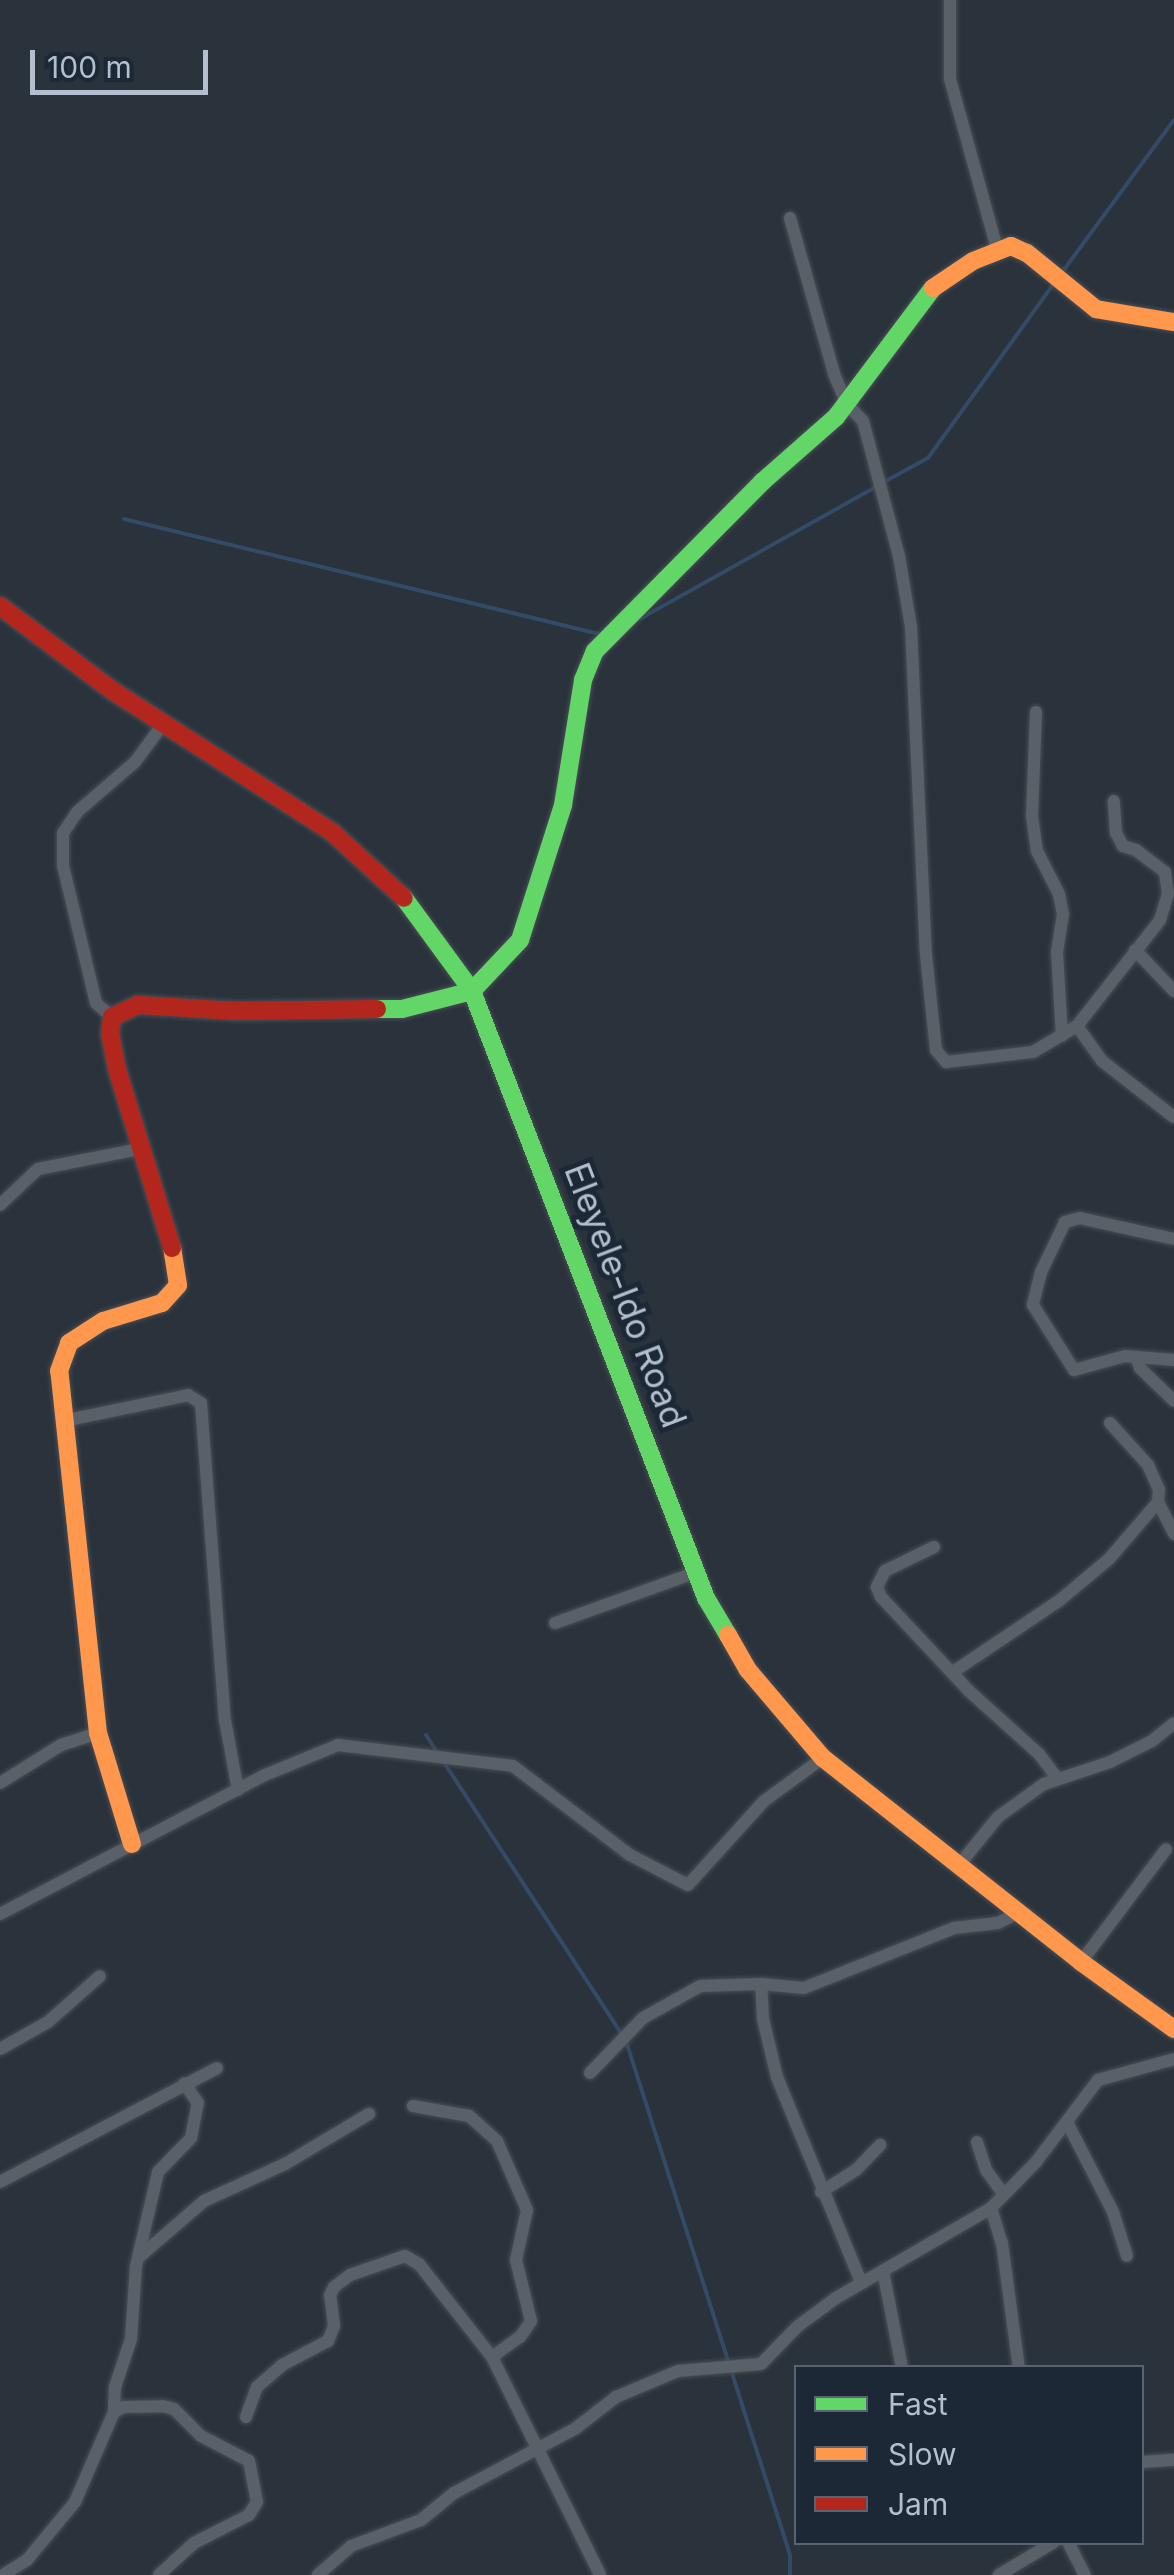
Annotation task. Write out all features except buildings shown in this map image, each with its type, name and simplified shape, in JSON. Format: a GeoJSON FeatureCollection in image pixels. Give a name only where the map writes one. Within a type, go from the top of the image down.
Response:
{"type":"FeatureCollection","features":[{"type":"Feature","properties":{"kind":"street"},"geometry":{"type":"LineString","coordinates":[[950,0],[950,79],[997,248]]}},
{"type":"Feature","properties":{"kind":"street"},"geometry":{"type":"LineString","coordinates":[[790,218],[834,374],[847,404],[863,421],[899,556],[912,628],[923,914],[936,1050],[946,1062],[1033,1052],[1062,1036],[1077,1026],[1160,920],[1171,885],[1165,872],[1136,850],[1123,846],[1116,834],[1114,801]]}},
{"type":"Feature","properties":{"kind":"street"},"geometry":{"type":"LineString","coordinates":[[112,1016],[138,1005],[236,1011],[402,1010],[472,992],[520,940],[530,914],[564,804],[584,680],[594,651],[847,404],[930,290],[997,248],[1011,246],[1026,253],[1096,309],[1174,322]]}},
{"type":"Feature","properties":{"kind":"street","name":"Eleyele-Ido Road"},"geometry":{"type":"LineString","coordinates":[[0,606],[163,724],[361,854],[416,909],[472,992],[696,1572],[722,1629],[748,1670],[823,1758],[1082,1962],[1174,2028]]}},
{"type":"Feature","properties":{"kind":"street"},"geometry":{"type":"LineString","coordinates":[[1036,712],[1032,816],[1037,851],[1059,894],[1063,914],[1057,952],[1062,1036]]}},
{"type":"Feature","properties":{"kind":"street"},"geometry":{"type":"LineString","coordinates":[[112,1016],[96,1003],[63,866],[63,833],[77,812],[135,762],[163,724]]}},
{"type":"Feature","properties":{"kind":"street"},"geometry":{"type":"LineString","coordinates":[[1135,950],[1174,991]]}},
{"type":"Feature","properties":{"kind":"street"},"geometry":{"type":"LineString","coordinates":[[112,1016],[112,1050],[178,1264],[178,1286],[162,1303],[103,1321],[69,1344],[59,1371],[98,1733],[132,1844]]}},
{"type":"Feature","properties":{"kind":"street"},"geometry":{"type":"LineString","coordinates":[[1077,1026],[1102,1061],[1174,1117]]}},
{"type":"Feature","properties":{"kind":"street"},"geometry":{"type":"LineString","coordinates":[[0,1206],[38,1169],[140,1150]]}},
{"type":"Feature","properties":{"kind":"street"},"geometry":{"type":"LineString","coordinates":[[1174,1238],[1080,1218],[1064,1222],[1040,1272],[1033,1304],[1074,1370],[1136,1357],[1174,1360]]}},
{"type":"Feature","properties":{"kind":"street"},"geometry":{"type":"LineString","coordinates":[[1136,1357],[1137,1364],[1174,1401]]}},
{"type":"Feature","properties":{"kind":"street"},"geometry":{"type":"LineString","coordinates":[[63,1421],[188,1395],[201,1403],[225,1720],[238,1790]]}},
{"type":"Feature","properties":{"kind":"street"},"geometry":{"type":"LineString","coordinates":[[1110,1423],[1148,1465],[1159,1490],[1158,1502],[1174,1534]]}},
{"type":"Feature","properties":{"kind":"street"},"geometry":{"type":"LineString","coordinates":[[953,1672],[1085,1580],[1135,1533],[1158,1502]]}},
{"type":"Feature","properties":{"kind":"street"},"geometry":{"type":"LineString","coordinates":[[934,1547],[885,1571],[878,1586],[881,1597],[1039,1754],[1058,1780]]}},
{"type":"Feature","properties":{"kind":"street"},"geometry":{"type":"LineString","coordinates":[[555,1623],[696,1572]]}},
{"type":"Feature","properties":{"kind":"street"},"geometry":{"type":"LineString","coordinates":[[959,1865],[998,1817],[1044,1784],[1110,1762],[1152,1740],[1174,1723]]}},
{"type":"Feature","properties":{"kind":"street"},"geometry":{"type":"LineString","coordinates":[[0,1784],[61,1745],[98,1733]]}},
{"type":"Feature","properties":{"kind":"street"},"geometry":{"type":"LineString","coordinates":[[0,1914],[238,1790],[338,1745],[513,1766],[630,1855],[688,1886],[764,1801],[823,1758]]}},
{"type":"Feature","properties":{"kind":"street"},"geometry":{"type":"LineString","coordinates":[[1082,1962],[1166,1849]]}},
{"type":"Feature","properties":{"kind":"street"},"geometry":{"type":"LineString","coordinates":[[590,2073],[643,2018],[700,1986],[760,1984],[804,1988],[954,1928],[998,1923],[1020,1912]]}},
{"type":"Feature","properties":{"kind":"street"},"geometry":{"type":"LineString","coordinates":[[0,2049],[48,2022],[100,1976]]}},
{"type":"Feature","properties":{"kind":"street"},"geometry":{"type":"LineString","coordinates":[[760,1984],[763,2019],[777,2076],[821,2192],[861,2282]]}},
{"type":"Feature","properties":{"kind":"street"},"geometry":{"type":"LineString","coordinates":[[318,2575],[351,2546],[421,2520],[454,2494],[487,2480],[538,2446],[576,2428],[616,2397],[658,2378],[707,2366],[761,2364],[798,2326],[861,2282],[918,2255],[991,2208],[1067,2122],[1098,2080],[1174,2059]]}},
{"type":"Feature","properties":{"kind":"street"},"geometry":{"type":"LineString","coordinates":[[0,2182],[217,2068]]}},
{"type":"Feature","properties":{"kind":"street"},"geometry":{"type":"LineString","coordinates":[[3,2575],[27,2560],[76,2502],[114,2412],[116,2387],[130,2339],[138,2258],[158,2172],[191,2138],[198,2104],[184,2083]]}},
{"type":"Feature","properties":{"kind":"street"},"geometry":{"type":"LineString","coordinates":[[412,2106],[469,2116],[484,2126],[498,2141],[527,2210],[516,2260],[530,2321],[520,2338],[492,2357]]}},
{"type":"Feature","properties":{"kind":"street"},"geometry":{"type":"LineString","coordinates":[[138,2258],[204,2200],[284,2164],[369,2114]]}},
{"type":"Feature","properties":{"kind":"street"},"geometry":{"type":"LineString","coordinates":[[1067,2122],[1113,2212],[1127,2256]]}},
{"type":"Feature","properties":{"kind":"street"},"geometry":{"type":"LineString","coordinates":[[976,2142],[986,2170],[1003,2194]]}},
{"type":"Feature","properties":{"kind":"street"},"geometry":{"type":"LineString","coordinates":[[821,2192],[856,2170],[880,2145]]}},
{"type":"Feature","properties":{"kind":"street"},"geometry":{"type":"LineString","coordinates":[[991,2208],[1002,2243],[1019,2365]]}},
{"type":"Feature","properties":{"kind":"street"},"geometry":{"type":"LineString","coordinates":[[246,2416],[257,2387],[282,2365],[328,2340],[334,2326],[330,2295],[334,2286],[350,2275],[404,2256],[419,2264],[492,2357],[600,2575]]}},
{"type":"Feature","properties":{"kind":"street"},"geometry":{"type":"LineString","coordinates":[[883,2271],[901,2365]]}},
{"type":"Feature","properties":{"kind":"street"},"geometry":{"type":"LineString","coordinates":[[114,2412],[124,2407],[168,2406],[200,2436],[245,2456],[252,2466],[257,2502],[252,2512],[194,2543],[159,2575]]}},
{"type":"Feature","properties":{"kind":"street"},"geometry":{"type":"LineString","coordinates":[[1144,2462],[1174,2460]]}},
{"type":"Feature","properties":{"kind":"street"},"geometry":{"type":"LineString","coordinates":[[999,2575],[1049,2545]]}},
{"type":"Feature","properties":{"kind":"street"},"geometry":{"type":"LineString","coordinates":[[1069,2545],[1084,2575]]}},
{"type":"Feature","properties":{"kind":"waterway"},"geometry":{"type":"LineString","coordinates":[[1063,271],[1174,120]]}},
{"type":"Feature","properties":{"kind":"waterway"},"geometry":{"type":"LineString","coordinates":[[884,482],[928,458],[1054,283]]}},
{"type":"Feature","properties":{"kind":"waterway"},"geometry":{"type":"LineString","coordinates":[[636,621],[876,487]]}},
{"type":"Feature","properties":{"kind":"waterway"},"geometry":{"type":"LineString","coordinates":[[124,519],[600,634]]}},
{"type":"Feature","properties":{"kind":"waterway"},"geometry":{"type":"LineString","coordinates":[[426,1735],[437,1752]]}},
{"type":"Feature","properties":{"kind":"waterway"},"geometry":{"type":"LineString","coordinates":[[445,1764],[626,2041],[790,2555],[790,2575]]}},
{"type":"Feature","properties":{"kind":"traffic: fast"},"geometry":{"type":"LineString","coordinates":[[377,1009],[402,1009],[472,991],[520,940],[563,805],[583,680],[595,651],[762,482],[836,417],[933,288]]}},
{"type":"Feature","properties":{"kind":"traffic: fast"},"geometry":{"type":"LineString","coordinates":[[404,898],[472,991],[706,1598],[728,1635]]}},
{"type":"Feature","properties":{"kind":"traffic: slow"},"geometry":{"type":"LineString","coordinates":[[933,288],[973,261],[1011,246],[1027,253],[1096,309],[1174,322]]}},
{"type":"Feature","properties":{"kind":"traffic: slow"},"geometry":{"type":"LineString","coordinates":[[132,1844],[98,1733],[59,1371],[69,1343],[103,1321],[162,1303],[178,1285],[172,1248]]}},
{"type":"Feature","properties":{"kind":"traffic: slow"},"geometry":{"type":"LineString","coordinates":[[728,1635],[748,1670],[823,1758],[1081,1962],[1174,2029]]}},
{"type":"Feature","properties":{"kind":"traffic: jam"},"geometry":{"type":"LineString","coordinates":[[0,606],[113,691],[333,833],[404,898]]}},
{"type":"Feature","properties":{"kind":"traffic: jam"},"geometry":{"type":"LineString","coordinates":[[172,1248],[117,1069],[110,1034],[112,1017],[138,1005],[236,1011],[377,1009]]}}]}
